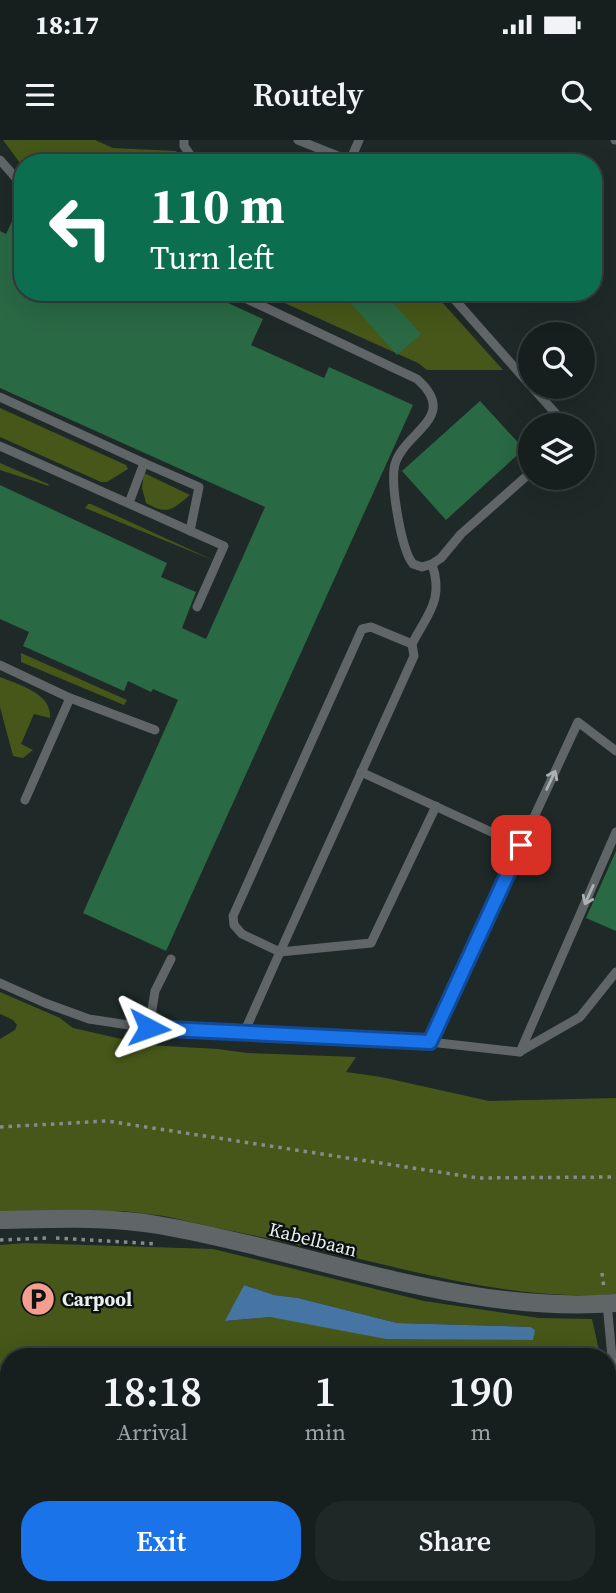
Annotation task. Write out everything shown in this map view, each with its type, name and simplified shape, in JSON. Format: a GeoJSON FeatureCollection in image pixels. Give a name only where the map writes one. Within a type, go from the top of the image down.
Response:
{"type":"FeatureCollection","features":[{"type":"Feature","properties":{"kind":"street","name":"Kabelbaan"},"geometry":{"type":"LineString","coordinates":[[0,1220],[65,1218],[130,1221],[212,1235],[461,1294],[553,1303],[611,1303]]}},
{"type":"Feature","properties":{"kind":"lane"},"geometry":{"type":"LineString","coordinates":[[299,140],[333,154]]}},
{"type":"Feature","properties":{"kind":"lane"},"geometry":{"type":"LineString","coordinates":[[0,160],[14,176]]}},
{"type":"Feature","properties":{"kind":"lane"},"geometry":{"type":"LineString","coordinates":[[251,301],[417,379],[426,387],[432,398],[433,408],[429,421],[395,464],[394,482],[408,558],[413,564],[422,567],[442,558],[461,534],[518,484]]}},
{"type":"Feature","properties":{"kind":"lane"},"geometry":{"type":"LineString","coordinates":[[456,301],[518,371]]}},
{"type":"Feature","properties":{"kind":"lane"},"geometry":{"type":"LineString","coordinates":[[0,397],[199,487],[190,531]]}},
{"type":"Feature","properties":{"kind":"lane"},"geometry":{"type":"LineString","coordinates":[[543,399],[555,413]]}},
{"type":"Feature","properties":{"kind":"lane"},"geometry":{"type":"LineString","coordinates":[[0,446],[224,546],[197,607]]}},
{"type":"Feature","properties":{"kind":"lane"},"geometry":{"type":"LineString","coordinates":[[129,503],[144,463]]}},
{"type":"Feature","properties":{"kind":"lane"},"geometry":{"type":"LineString","coordinates":[[243,1035],[414,656],[412,644],[437,595],[438,582],[432,564]]}},
{"type":"Feature","properties":{"kind":"lane"},"geometry":{"type":"LineString","coordinates":[[412,644],[371,627],[362,629],[233,916],[234,925],[242,934],[280,952],[372,943],[436,806]]}},
{"type":"Feature","properties":{"kind":"lane"},"geometry":{"type":"LineString","coordinates":[[0,665],[70,698],[155,730]]}},
{"type":"Feature","properties":{"kind":"lane"},"geometry":{"type":"LineString","coordinates":[[25,800],[70,698]]}},
{"type":"Feature","properties":{"kind":"lane"},"geometry":{"type":"LineString","coordinates":[[430,1042],[578,722],[616,751]]}},
{"type":"Feature","properties":{"kind":"lane"},"geometry":{"type":"LineString","coordinates":[[361,772],[500,836]]}},
{"type":"Feature","properties":{"kind":"lane"},"geometry":{"type":"LineString","coordinates":[[519,1052],[616,832]]}},
{"type":"Feature","properties":{"kind":"lane"},"geometry":{"type":"LineString","coordinates":[[149,1028],[155,991],[171,959]]}},
{"type":"Feature","properties":{"kind":"lane"},"geometry":{"type":"LineString","coordinates":[[0,983],[89,1019],[149,1028],[243,1035],[430,1042],[519,1052],[580,1017],[616,972]]}},
{"type":"Feature","properties":{"kind":"lane"},"geometry":{"type":"LineString","coordinates":[[611,1303],[613,1348]]}},
{"type":"Feature","properties":{"kind":"path"},"geometry":{"type":"LineString","coordinates":[[0,1127],[107,1121],[478,1178],[616,1177]]}},
{"type":"Feature","properties":{"kind":"green space"},"geometry":{"type":"Polygon","coordinates":[[[3,140],[95,140],[113,148],[176,151],[178,154],[14,154],[3,140]]]}},
{"type":"Feature","properties":{"kind":"green space"},"geometry":{"type":"Polygon","coordinates":[[[280,301],[441,301],[503,370],[427,370],[418,363],[280,301]]]}},
{"type":"Feature","properties":{"kind":"green space"},"geometry":{"type":"Polygon","coordinates":[[[0,408],[126,465],[128,469],[107,482],[101,482],[0,437],[0,408]]]}},
{"type":"Feature","properties":{"kind":"green space"},"geometry":{"type":"Polygon","coordinates":[[[0,463],[48,484],[49,486],[0,470],[0,463]]]}},
{"type":"Feature","properties":{"kind":"green space"},"geometry":{"type":"Polygon","coordinates":[[[144,473],[190,495],[170,509],[154,507],[146,503],[142,488],[144,473]]]}},
{"type":"Feature","properties":{"kind":"green space"},"geometry":{"type":"Polygon","coordinates":[[[91,504],[215,561],[85,508],[91,504]]]}},
{"type":"Feature","properties":{"kind":"green space"},"geometry":{"type":"Polygon","coordinates":[[[21,653],[127,700],[124,705],[21,662],[21,653]]]}},
{"type":"Feature","properties":{"kind":"green space"},"geometry":{"type":"Polygon","coordinates":[[[0,677],[33,691],[46,702],[49,709],[50,718],[34,714],[21,744],[33,750],[23,758],[13,756],[0,707],[0,677]]]}},
{"type":"Feature","properties":{"kind":"green space"},"geometry":{"type":"Polygon","coordinates":[[[0,992],[60,1018],[73,1028],[148,1045],[247,1053],[356,1057],[346,1072],[489,1101],[616,1098],[616,1294],[548,1294],[480,1286],[164,1216],[123,1211],[0,1212],[0,1039],[15,1030],[17,1025],[0,1014],[0,992]]]}},
{"type":"Feature","properties":{"kind":"green space"},"geometry":{"type":"Polygon","coordinates":[[[25,1243],[213,1249],[424,1301],[539,1318],[592,1319],[599,1348],[0,1348],[0,1245],[25,1243]],[[244,1285],[226,1321],[270,1317],[532,1340],[535,1330],[531,1327],[397,1323],[298,1298],[274,1295],[244,1285]]]}},
{"type":"Feature","properties":{"kind":"water"},"geometry":{"type":"Polygon","coordinates":[[[244,1285],[274,1295],[298,1298],[397,1323],[531,1327],[535,1330],[533,1340],[386,1339],[270,1317],[225,1321],[244,1285]]]}},
{"type":"Feature","properties":{"kind":"building"},"geometry":{"type":"Polygon","coordinates":[[[14,217],[14,301],[224,301],[263,319],[251,345],[324,378],[329,367],[413,405],[166,951],[83,913],[178,700],[153,689],[151,692],[128,681],[124,691],[23,646],[29,632],[0,619],[0,485],[167,563],[161,577],[196,592],[182,628],[206,639],[265,507],[0,388],[0,231],[6,234],[14,217]]]}},
{"type":"Feature","properties":{"kind":"building"},"geometry":{"type":"Polygon","coordinates":[[[349,301],[391,301],[421,334],[397,355],[349,301]]]}},
{"type":"Feature","properties":{"kind":"building"},"geometry":{"type":"Polygon","coordinates":[[[480,401],[518,442],[518,454],[446,520],[402,471],[480,401]]]}},
{"type":"Feature","properties":{"kind":"building"},"geometry":{"type":"Polygon","coordinates":[[[616,851],[616,931],[586,918],[616,851]]]}},
{"type":"Feature","properties":{"kind":"place","name":"Carpool"},"geometry":{"type":"Point","coordinates":[38,1299]}},
{"type":"Feature","properties":{"kind":"route"},"geometry":{"type":"LineString","coordinates":[[149,1028],[243,1035],[430,1042],[521,845]]}}]}
